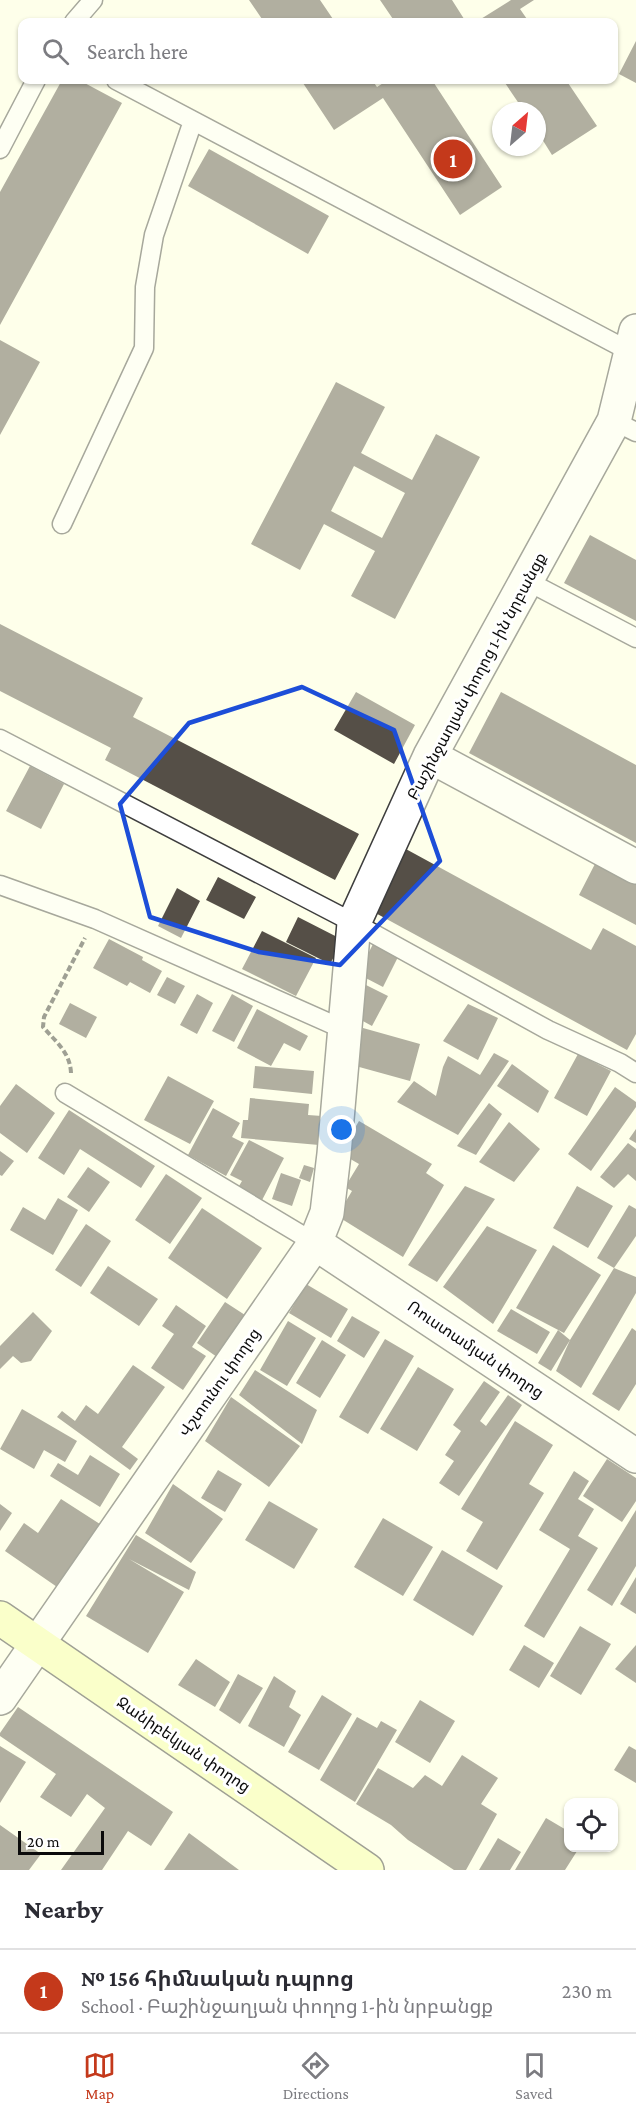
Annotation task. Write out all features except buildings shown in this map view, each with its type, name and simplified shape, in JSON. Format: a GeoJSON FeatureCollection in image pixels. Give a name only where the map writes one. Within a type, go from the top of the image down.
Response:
{"type":"FeatureCollection","features":[{"type":"Feature","properties":{"kind":"main road","name":"Ջանիբեկյան փողոց"},"geometry":{"type":"LineString","coordinates":[[0,1618],[367,1870]]}},
{"type":"Feature","properties":{"kind":"street","name":"Բաշինջաղյան փողոց 1-ին նրբանցք"},"geometry":{"type":"LineString","coordinates":[[345,1030],[347,978],[354,922],[430,756],[526,581],[625,426],[634,341]]}},
{"type":"Feature","properties":{"kind":"street"},"geometry":{"type":"LineString","coordinates":[[430,756],[636,867]]}},
{"type":"Feature","properties":{"kind":"street","name":"Վշտունու փողոց"},"geometry":{"type":"LineString","coordinates":[[0,1698],[315,1243],[327,1213],[345,1030]]}},
{"type":"Feature","properties":{"kind":"street","name":"Ռուստամյան փողոց"},"geometry":{"type":"LineString","coordinates":[[315,1243],[636,1456]]}},
{"type":"Feature","properties":{"kind":"lane"},"geometry":{"type":"LineString","coordinates":[[77,18],[93,0]]}},
{"type":"Feature","properties":{"kind":"lane"},"geometry":{"type":"LineString","coordinates":[[0,149],[34,84]]}},
{"type":"Feature","properties":{"kind":"lane"},"geometry":{"type":"LineString","coordinates":[[124,84],[634,341]]}},
{"type":"Feature","properties":{"kind":"lane"},"geometry":{"type":"LineString","coordinates":[[62,524],[144,348],[145,287],[154,234],[194,121]]}},
{"type":"Feature","properties":{"kind":"lane"},"geometry":{"type":"LineString","coordinates":[[526,581],[636,638]]}},
{"type":"Feature","properties":{"kind":"lane"},"geometry":{"type":"LineString","coordinates":[[0,739],[354,922],[548,1030],[620,1063],[636,1073]]}},
{"type":"Feature","properties":{"kind":"lane"},"geometry":{"type":"LineString","coordinates":[[0,885],[95,919],[345,1030]]}},
{"type":"Feature","properties":{"kind":"lane"},"geometry":{"type":"LineString","coordinates":[[65,1094],[315,1243]]}},
{"type":"Feature","properties":{"kind":"path"},"geometry":{"type":"LineString","coordinates":[[65,1094],[71,1075],[70,1061],[63,1048],[43,1027],[44,1017],[95,919]]}},
{"type":"Feature","properties":{"kind":"highlighted area"},"geometry":{"type":"Polygon","coordinates":[[[302,687],[394,730],[440,861],[340,965],[259,952],[150,917],[120,804],[189,723],[302,687]]]}},
{"type":"Feature","properties":{"kind":"place","name":"№ 156 հիմնական դպրոց"},"geometry":{"type":"Point","coordinates":[453,159]}}]}
